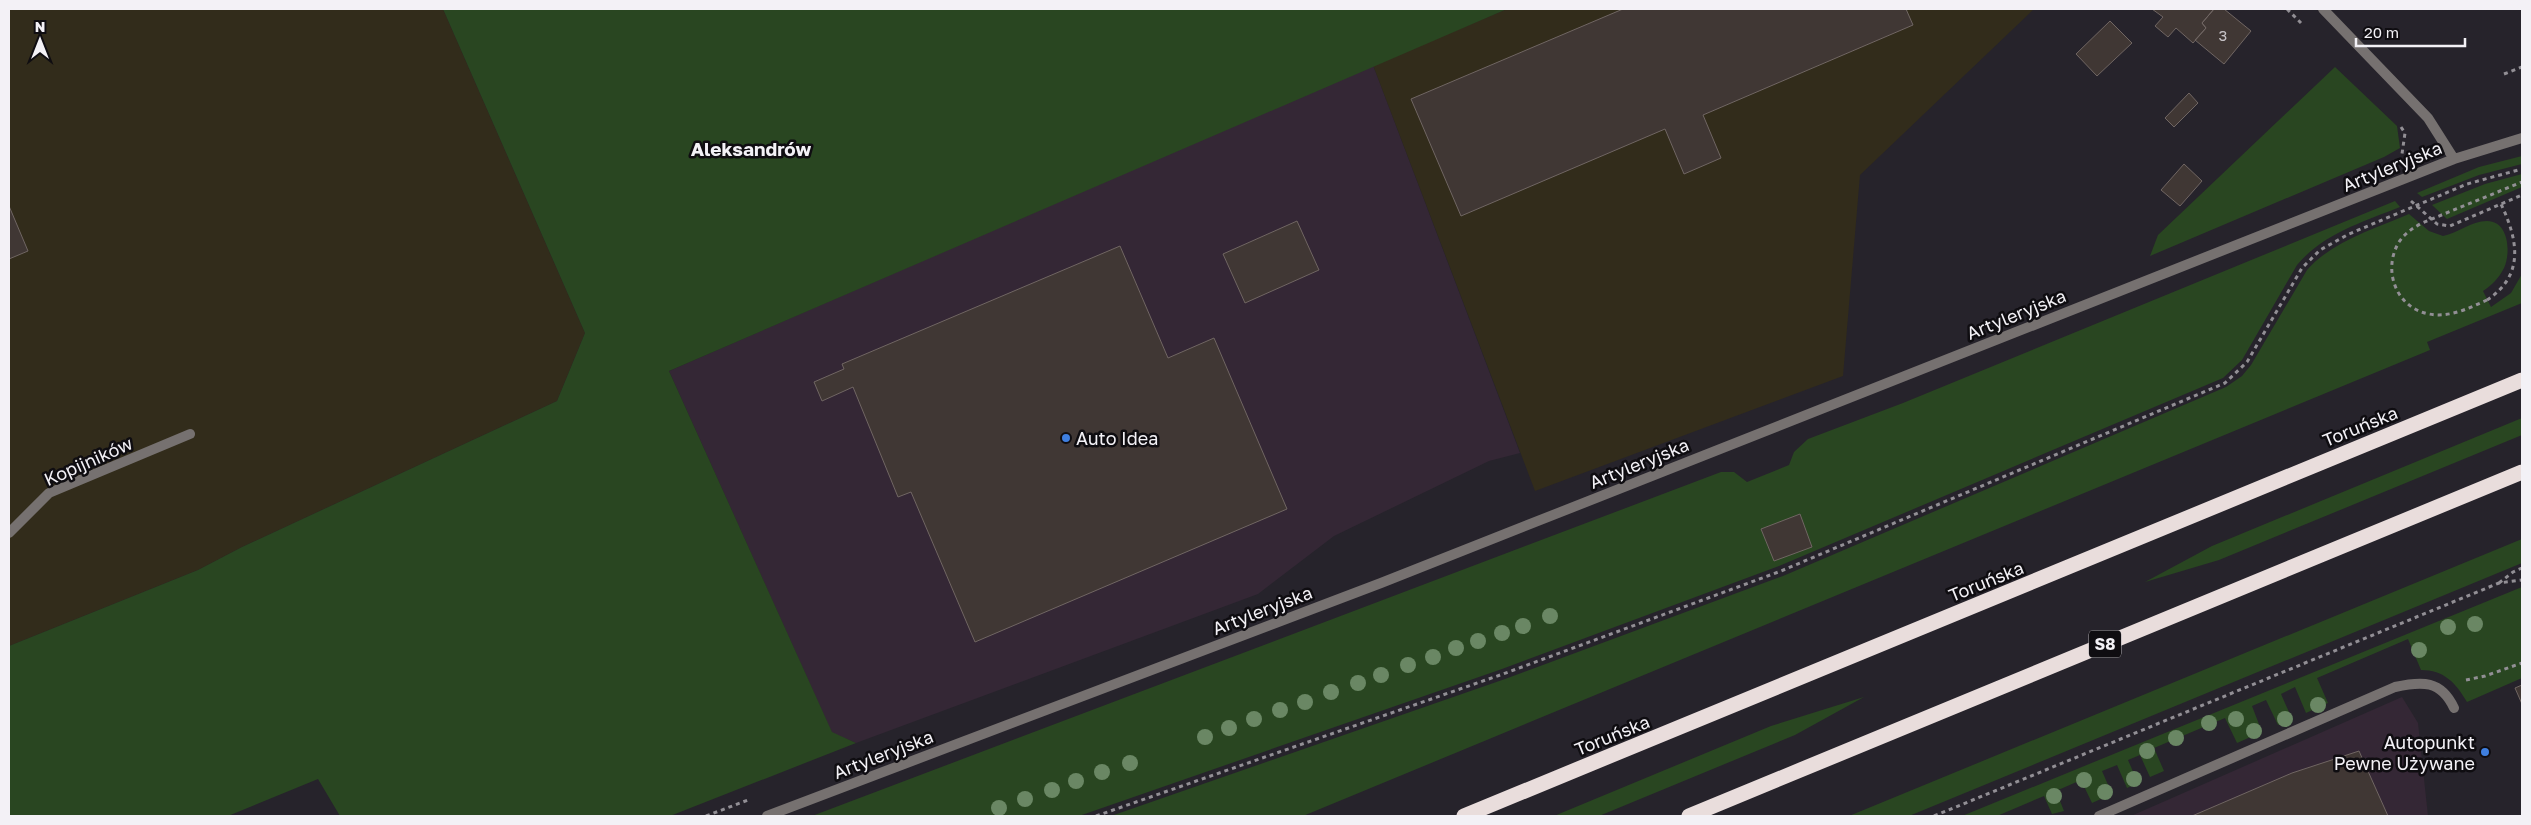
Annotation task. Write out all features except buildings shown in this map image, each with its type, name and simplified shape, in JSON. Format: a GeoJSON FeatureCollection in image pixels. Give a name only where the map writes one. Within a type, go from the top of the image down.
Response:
{"type":"FeatureCollection","features":[{"type":"Feature","properties":{"kind":"highway","name":"Toruńska"},"geometry":{"type":"LineString","coordinates":[[1464,816],[2522,380]]}},
{"type":"Feature","properties":{"kind":"highway","name":"S8"},"geometry":{"type":"LineString","coordinates":[[1689,816],[2522,472]]}},
{"type":"Feature","properties":{"kind":"highway"},"geometry":{"type":"LineString","coordinates":[[1454,816],[1541,784]]}},
{"type":"Feature","properties":{"kind":"street"},"geometry":{"type":"LineString","coordinates":[[2323,9],[2424,114],[2442,138],[2454,159]]}},
{"type":"Feature","properties":{"kind":"street","name":"Artyleryjska"},"geometry":{"type":"LineString","coordinates":[[767,816],[1381,583],[2454,159],[2522,138]]}},
{"type":"Feature","properties":{"kind":"street","name":"Kopijników"},"geometry":{"type":"LineString","coordinates":[[9,533],[49,493],[190,434]]}},
{"type":"Feature","properties":{"kind":"street"},"geometry":{"type":"LineString","coordinates":[[2099,816],[2383,691],[2410,684],[2423,683],[2444,691],[2454,708]]}},
{"type":"Feature","properties":{"kind":"path"},"geometry":{"type":"LineString","coordinates":[[2288,9],[2306,28]]}},
{"type":"Feature","properties":{"kind":"path"},"geometry":{"type":"LineString","coordinates":[[2504,74],[2522,67]]}},
{"type":"Feature","properties":{"kind":"path"},"geometry":{"type":"LineString","coordinates":[[2395,158],[2402,155],[2405,144],[2405,134],[2398,122]]}},
{"type":"Feature","properties":{"kind":"path"},"geometry":{"type":"LineString","coordinates":[[1096,816],[1503,674],[1781,571],[2225,383],[2247,362],[2302,268],[2313,255],[2349,234],[2467,184],[2522,169]]}},
{"type":"Feature","properties":{"kind":"path"},"geometry":{"type":"LineString","coordinates":[[2501,204],[2514,240],[2515,263],[2506,285],[2487,300],[2458,313],[2429,314],[2415,309],[2404,302],[2396,291],[2392,265],[2395,252],[2409,231],[2422,223],[2522,182]]}},
{"type":"Feature","properties":{"kind":"path"},"geometry":{"type":"LineString","coordinates":[[2416,206],[2437,224],[2450,226],[2522,195]]}},
{"type":"Feature","properties":{"kind":"path"},"geometry":{"type":"LineString","coordinates":[[2499,583],[2512,572],[2522,568]]}},
{"type":"Feature","properties":{"kind":"path"},"geometry":{"type":"LineString","coordinates":[[1934,816],[2499,583],[2522,580]]}},
{"type":"Feature","properties":{"kind":"path"},"geometry":{"type":"LineString","coordinates":[[2444,691],[2467,680],[2522,663]]}},
{"type":"Feature","properties":{"kind":"shaded area"},"geometry":{"type":"Polygon","coordinates":[[[9,9],[443,9],[585,333],[557,401],[242,547],[198,570],[9,646],[9,9]]]}},
{"type":"Feature","properties":{"kind":"shaded area"},"geometry":{"type":"Polygon","coordinates":[[[1507,9],[2034,9],[1860,175],[1843,376],[1535,491],[1373,65],[1507,9]]]}},
{"type":"Feature","properties":{"kind":"shaded area"},"geometry":{"type":"Polygon","coordinates":[[[1373,65],[1520,453],[1489,461],[1334,536],[1258,594],[856,743],[832,733],[669,371],[1373,65]]]}},
{"type":"Feature","properties":{"kind":"shaded area"},"geometry":{"type":"Polygon","coordinates":[[[2402,697],[2418,723],[2428,816],[2131,816],[2402,697]]]}},
{"type":"Feature","properties":{"kind":"green space"},"geometry":{"type":"Polygon","coordinates":[[[443,9],[1507,9],[669,371],[832,732],[856,743],[670,816],[340,816],[318,779],[228,816],[9,816],[9,646],[198,570],[242,547],[557,401],[585,333],[443,9]]]}},
{"type":"Feature","properties":{"kind":"green space"},"geometry":{"type":"Polygon","coordinates":[[[2335,67],[2397,126],[2400,148],[2384,157],[2150,256],[2158,235],[2335,67]]]}},
{"type":"Feature","properties":{"kind":"green space"},"geometry":{"type":"Polygon","coordinates":[[[2522,156],[2522,164],[2479,175],[2422,197],[2417,193],[2479,167],[2522,156]]]}},
{"type":"Feature","properties":{"kind":"green space"},"geometry":{"type":"Polygon","coordinates":[[[2522,174],[2522,187],[2447,219],[2432,205],[2485,184],[2522,174]]]}},
{"type":"Feature","properties":{"kind":"green space"},"geometry":{"type":"Polygon","coordinates":[[[2395,201],[2400,207],[2332,237],[2319,245],[2297,265],[2242,360],[2223,378],[1779,566],[1502,669],[1079,816],[812,816],[1721,472],[1734,472],[1747,482],[1789,465],[1794,452],[1808,439],[1903,403],[2395,201]]]}},
{"type":"Feature","properties":{"kind":"green space"},"geometry":{"type":"Polygon","coordinates":[[[2409,214],[2429,231],[2443,236],[2481,222],[2494,222],[2500,226],[2506,239],[2506,262],[2498,278],[2483,291],[2491,307],[2511,293],[2522,274],[2522,303],[2427,342],[2430,350],[1303,816],[1111,816],[1505,679],[1783,576],[2226,387],[2242,376],[2251,365],[2307,270],[2317,260],[2341,243],[2409,214]]]}},
{"type":"Feature","properties":{"kind":"green space"},"geometry":{"type":"Polygon","coordinates":[[[2522,418],[2522,435],[2219,560],[2145,582],[2212,546],[2522,418]]]}},
{"type":"Feature","properties":{"kind":"green space"},"geometry":{"type":"Polygon","coordinates":[[[2522,539],[2522,563],[1909,816],[1849,816],[2522,539]]]}},
{"type":"Feature","properties":{"kind":"green space"},"geometry":{"type":"Polygon","coordinates":[[[2522,587],[2522,678],[2467,702],[2454,684],[2443,675],[2421,670],[2408,639],[2317,678],[2328,703],[2306,713],[2295,687],[2281,694],[2292,719],[2278,725],[2266,700],[2252,706],[2262,732],[2237,743],[2225,718],[2154,748],[2164,771],[2150,777],[2140,755],[2128,760],[2138,783],[2127,788],[2117,765],[2102,771],[2112,794],[2092,803],[2081,780],[2056,791],[2064,811],[2052,814],[2044,796],[1997,816],[1962,816],[2522,587]]]}},
{"type":"Feature","properties":{"kind":"green space"},"geometry":{"type":"Polygon","coordinates":[[[1864,697],[1795,735],[1599,816],[1554,816],[1771,726],[1864,697]]]}},
{"type":"Feature","properties":{"kind":"place","name":"Auto Idea"},"geometry":{"type":"Point","coordinates":[1066,438]}},
{"type":"Feature","properties":{"kind":"place","name":"Autopunkt Pewne Używane"},"geometry":{"type":"Point","coordinates":[2485,752]}},
{"type":"Feature","properties":{"kind":"district","name":"Aleksandrów"},"geometry":{"type":"Point","coordinates":[751,148]}}]}
